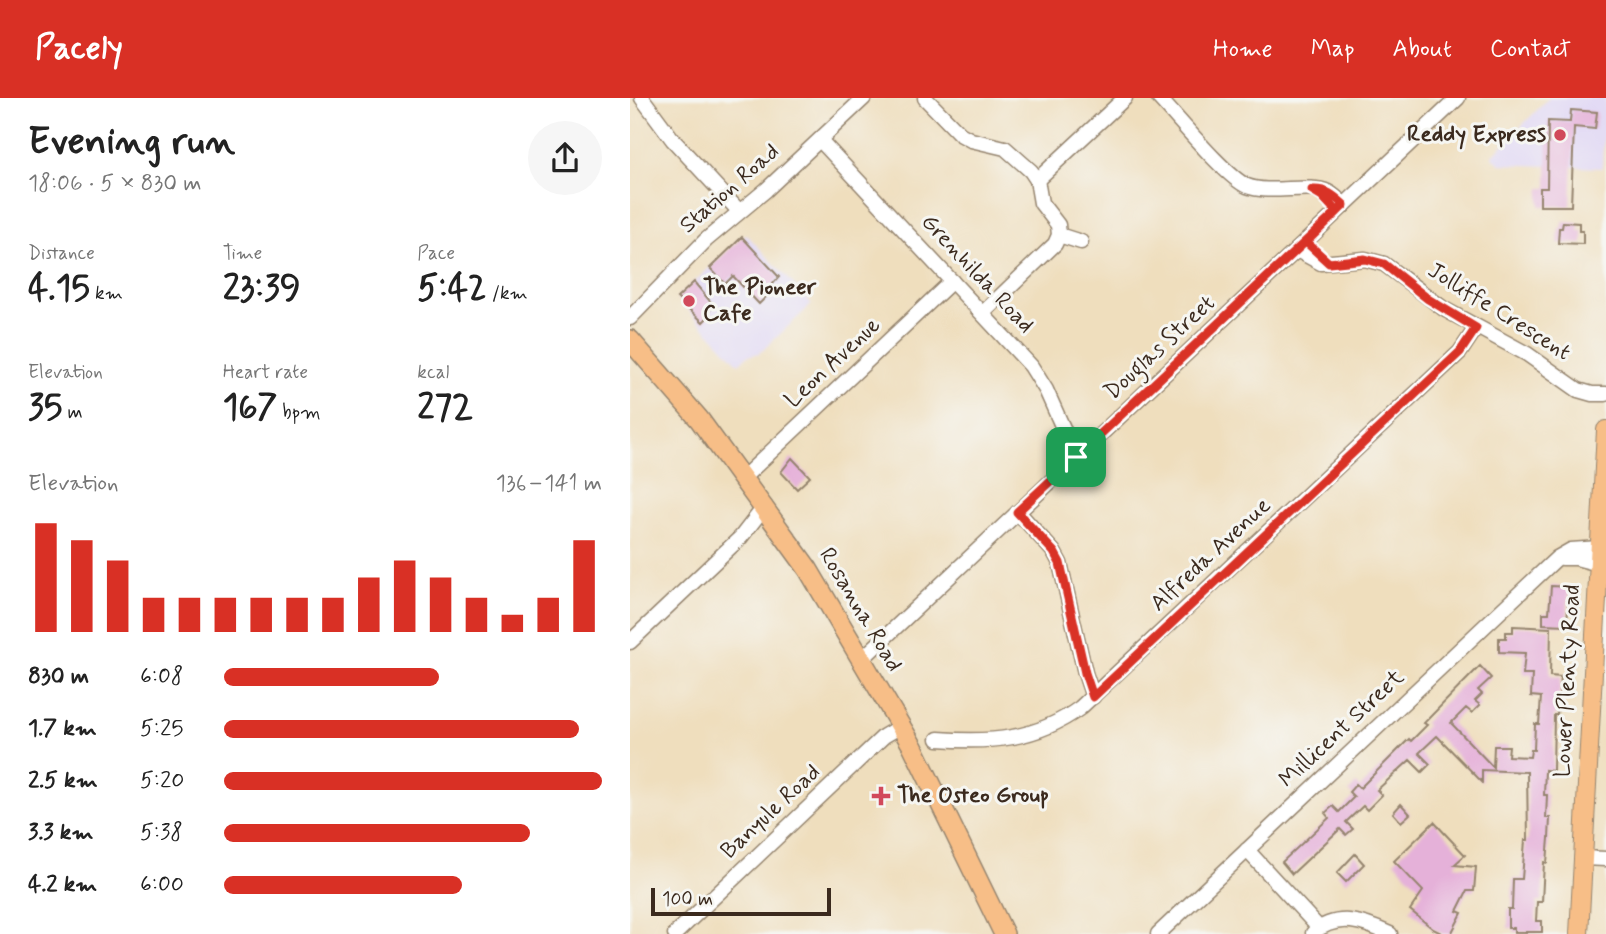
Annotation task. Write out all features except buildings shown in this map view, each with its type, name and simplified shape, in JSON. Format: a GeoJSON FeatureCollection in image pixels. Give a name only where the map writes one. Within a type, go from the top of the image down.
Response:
{"type":"FeatureCollection","features":[{"type":"Feature","properties":{"kind":"highway","name":"Rosanna Road"},"geometry":{"type":"LineString","coordinates":[[630,341],[699,419],[744,477],[808,569],[927,773],[1004,934]]}},
{"type":"Feature","properties":{"kind":"main road","name":"Lower Plenty Road"},"geometry":{"type":"LineString","coordinates":[[1579,934],[1606,430]]}},
{"type":"Feature","properties":{"kind":"street"},"geometry":{"type":"LineString","coordinates":[[642,98],[673,140],[739,211]]}},
{"type":"Feature","properties":{"kind":"street","name":"Station Road"},"geometry":{"type":"LineString","coordinates":[[630,318],[675,269],[766,190],[864,98]]}},
{"type":"Feature","properties":{"kind":"street"},"geometry":{"type":"LineString","coordinates":[[925,98],[960,134],[971,140],[999,145],[1009,150],[1037,180],[1040,198],[1056,221],[1059,235],[1051,248],[983,313]]}},
{"type":"Feature","properties":{"kind":"street"},"geometry":{"type":"LineString","coordinates":[[1037,180],[1125,98]]}},
{"type":"Feature","properties":{"kind":"street"},"geometry":{"type":"LineString","coordinates":[[1160,98],[1228,172],[1244,184],[1265,189],[1312,190],[1341,209]]}},
{"type":"Feature","properties":{"kind":"street","name":"Douglas Street"},"geometry":{"type":"LineString","coordinates":[[862,659],[1458,98]]}},
{"type":"Feature","properties":{"kind":"street","name":"Grenhilda Road"},"geometry":{"type":"LineString","coordinates":[[820,140],[1031,366],[1042,381],[1076,457]]}},
{"type":"Feature","properties":{"kind":"street"},"geometry":{"type":"LineString","coordinates":[[1059,235],[1082,242]]}},
{"type":"Feature","properties":{"kind":"street","name":"Jolliffe Crescent"},"geometry":{"type":"LineString","coordinates":[[1301,246],[1317,262],[1365,259],[1384,264],[1428,299],[1527,354],[1578,390],[1606,394]]}},
{"type":"Feature","properties":{"kind":"street","name":"Leon Avenue"},"geometry":{"type":"LineString","coordinates":[[744,477],[952,281]]}},
{"type":"Feature","properties":{"kind":"street","name":"Alfreda Avenue"},"geometry":{"type":"LineString","coordinates":[[938,738],[978,741],[1026,735],[1068,717],[1093,697],[1460,352],[1476,328]]}},
{"type":"Feature","properties":{"kind":"street"},"geometry":{"type":"LineString","coordinates":[[1017,512],[1054,552],[1060,563],[1093,697]]}},
{"type":"Feature","properties":{"kind":"street"},"geometry":{"type":"LineString","coordinates":[[630,642],[769,513]]}},
{"type":"Feature","properties":{"kind":"street","name":"Millicent Street"},"geometry":{"type":"LineString","coordinates":[[1158,934],[1557,558],[1571,550],[1599,556]]}},
{"type":"Feature","properties":{"kind":"street","name":"Banyule Road"},"geometry":{"type":"LineString","coordinates":[[674,934],[884,736],[901,726]]}},
{"type":"Feature","properties":{"kind":"street"},"geometry":{"type":"LineString","coordinates":[[1247,850],[1316,931],[1336,921],[1353,920],[1390,934]]}},
{"type":"Feature","properties":{"kind":"street"},"geometry":{"type":"LineString","coordinates":[[1583,858],[1606,859]]}},
{"type":"Feature","properties":{"kind":"shaded area"},"geometry":{"type":"Polygon","coordinates":[[[1549,98],[1606,98],[1602,168],[1500,164],[1492,156],[1549,98]]]}},
{"type":"Feature","properties":{"kind":"shaded area"},"geometry":{"type":"Polygon","coordinates":[[[746,234],[812,304],[760,353],[747,356],[739,364],[677,298],[746,234]]]}},
{"type":"Feature","properties":{"kind":"place","name":"Reddy Express"},"geometry":{"type":"Point","coordinates":[1560,135]}},
{"type":"Feature","properties":{"kind":"place","name":"The Pioneer Cafe"},"geometry":{"type":"Point","coordinates":[689,301]}},
{"type":"Feature","properties":{"kind":"place","name":"The Osteo Group"},"geometry":{"type":"Point","coordinates":[881,796]}},
{"type":"Feature","properties":{"kind":"route"},"geometry":{"type":"LineString","coordinates":[[1076,457],[1017,512],[1054,552],[1060,563],[1093,697],[1460,352],[1472,338],[1476,328],[1428,299],[1384,264],[1365,259],[1334,264],[1322,259],[1306,242],[1344,205],[1330,192],[1312,190],[1322,196],[1337,212],[1076,457]]}}]}
